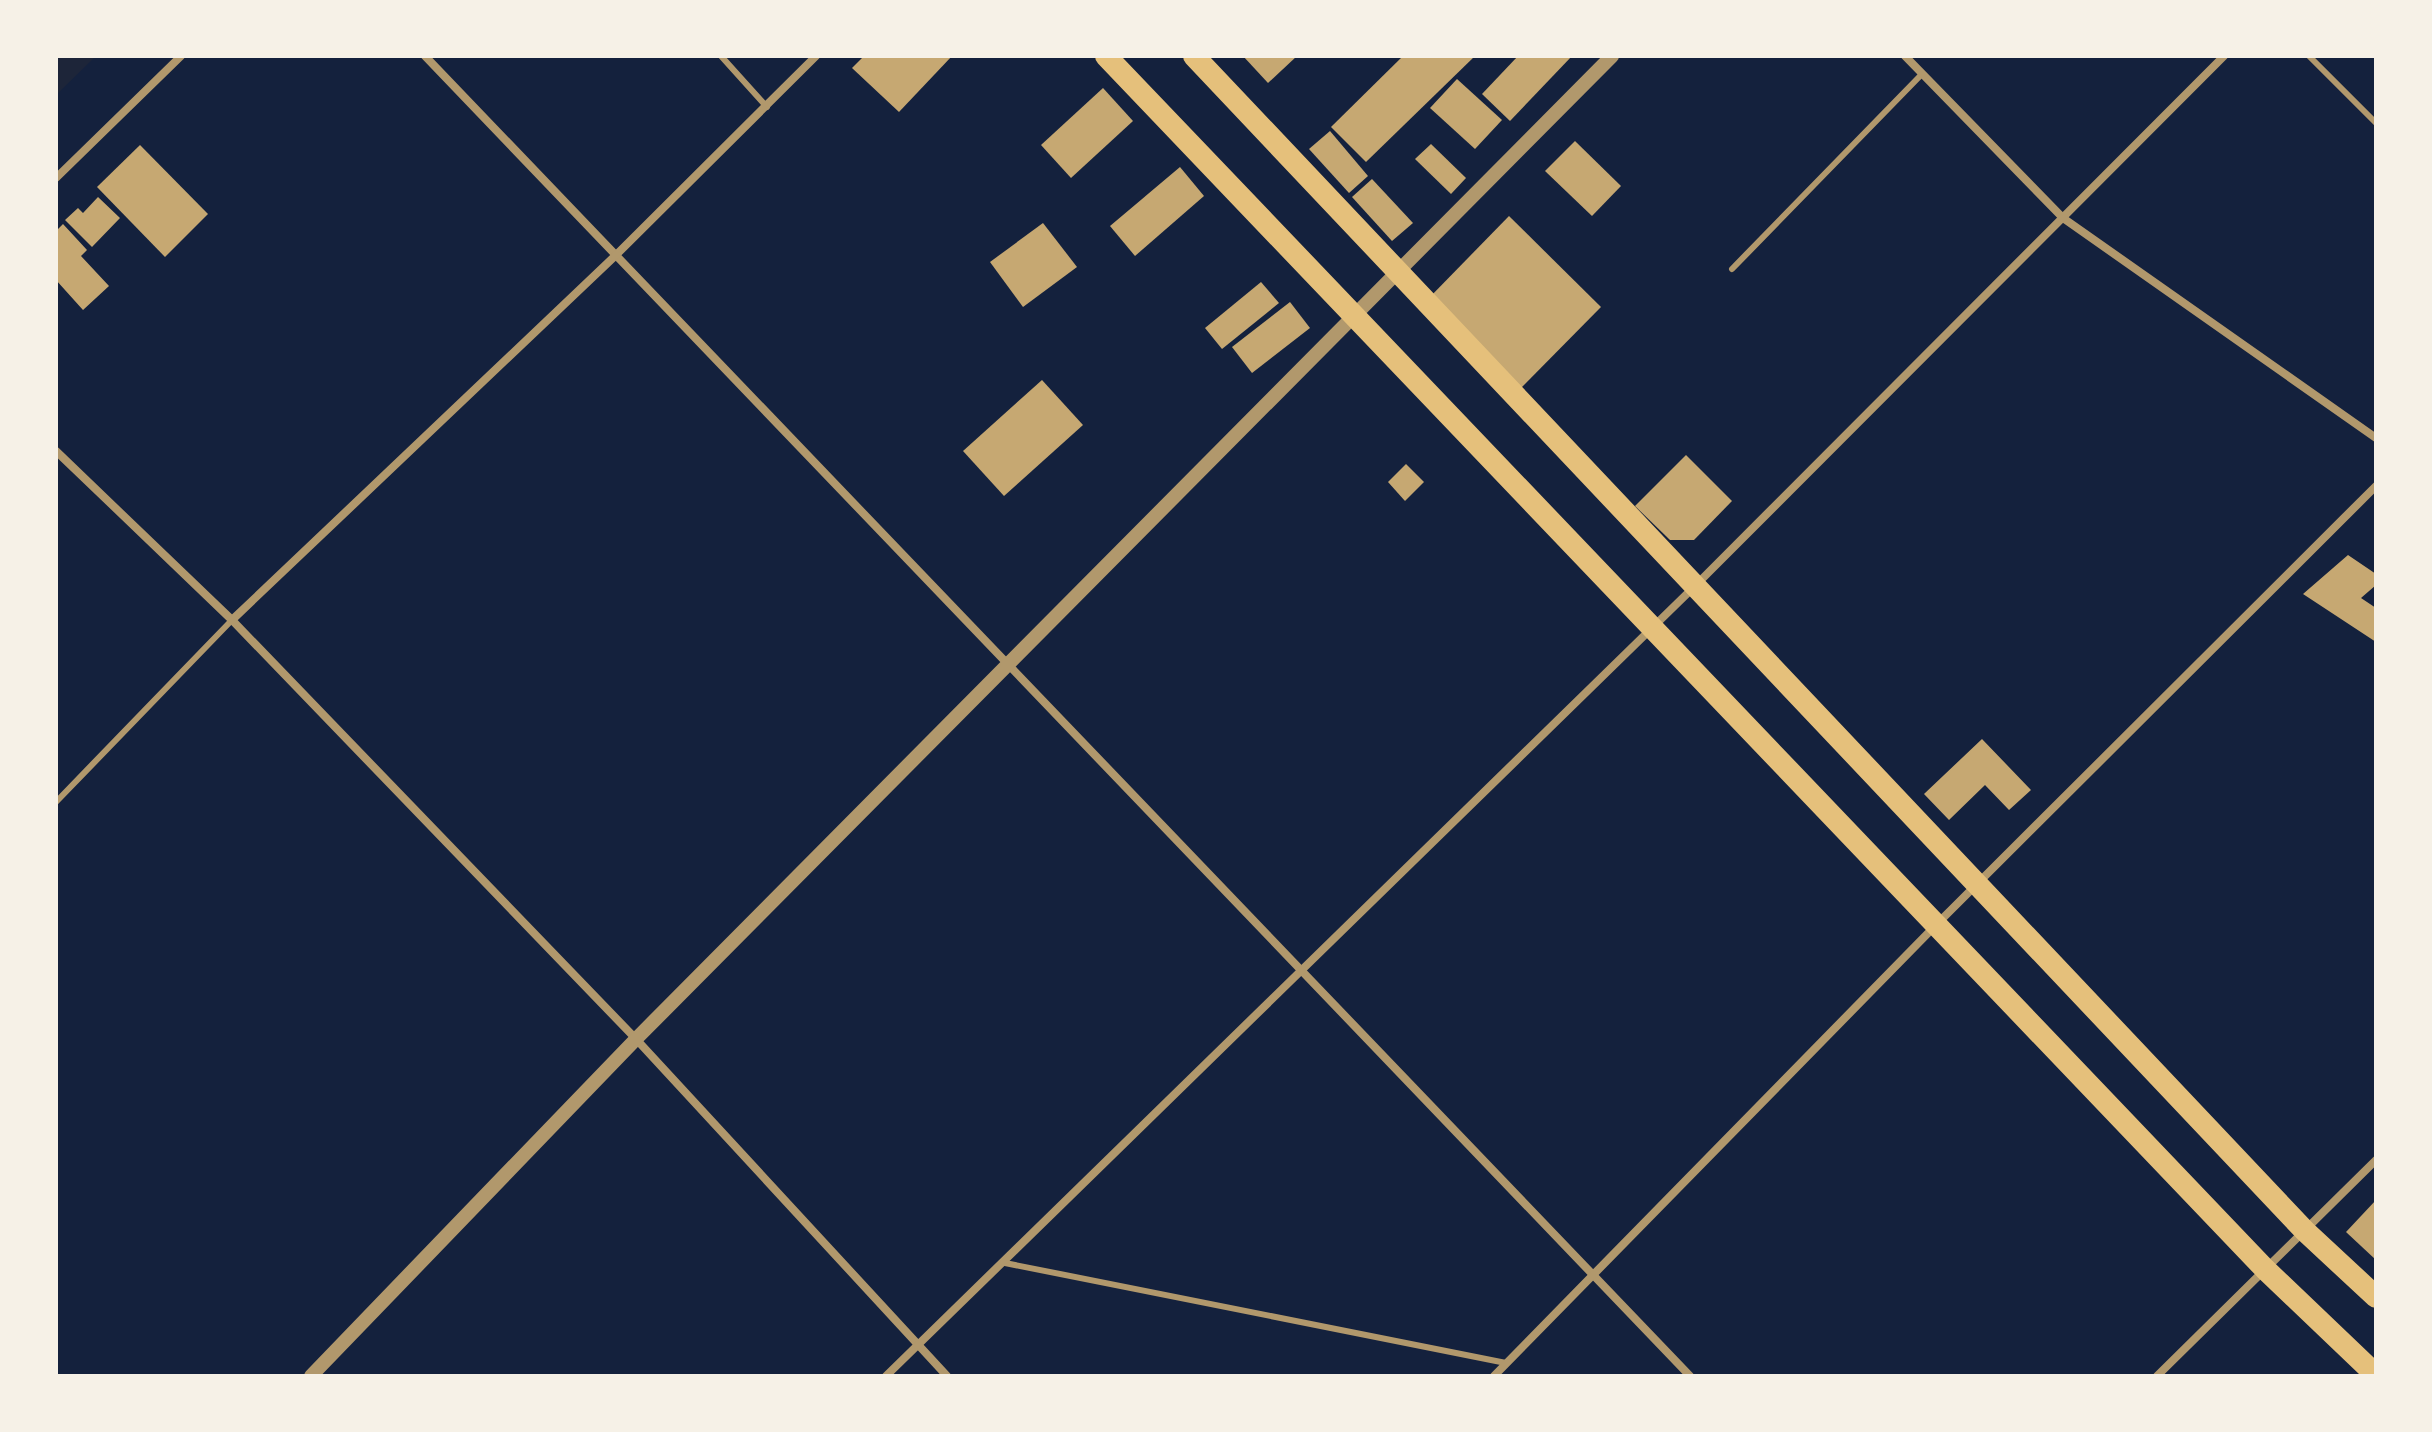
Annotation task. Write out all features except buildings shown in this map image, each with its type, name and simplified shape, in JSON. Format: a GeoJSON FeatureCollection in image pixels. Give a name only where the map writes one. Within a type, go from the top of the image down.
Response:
{"type":"FeatureCollection","features":[{"type":"Feature","properties":{"kind":"highway"},"geometry":{"type":"LineString","coordinates":[[1106,56],[2265,1269],[2376,1375]]}},
{"type":"Feature","properties":{"kind":"highway"},"geometry":{"type":"LineString","coordinates":[[1194,56],[2305,1231],[2376,1297]]}},
{"type":"Feature","properties":{"kind":"street"},"geometry":{"type":"LineString","coordinates":[[56,178],[181,56]]}},
{"type":"Feature","properties":{"kind":"street"},"geometry":{"type":"LineString","coordinates":[[425,56],[1690,1376]]}},
{"type":"Feature","properties":{"kind":"street"},"geometry":{"type":"LineString","coordinates":[[232,620],[616,255],[816,56]]}},
{"type":"Feature","properties":{"kind":"street"},"geometry":{"type":"LineString","coordinates":[[311,1376],[636,1039],[1612,56]]}},
{"type":"Feature","properties":{"kind":"street"},"geometry":{"type":"LineString","coordinates":[[1905,56],[2063,218],[2376,438]]}},
{"type":"Feature","properties":{"kind":"street"},"geometry":{"type":"LineString","coordinates":[[886,1376],[1695,586],[2224,56]]}},
{"type":"Feature","properties":{"kind":"street"},"geometry":{"type":"LineString","coordinates":[[56,451],[232,620],[636,1039],[947,1376]]}},
{"type":"Feature","properties":{"kind":"street"},"geometry":{"type":"LineString","coordinates":[[1494,1376],[1936,925],[2376,486]]}},
{"type":"Feature","properties":{"kind":"street"},"geometry":{"type":"LineString","coordinates":[[2157,1376],[2376,1160]]}},
{"type":"Feature","properties":{"kind":"lane"},"geometry":{"type":"LineString","coordinates":[[721,56],[767,107]]}},
{"type":"Feature","properties":{"kind":"lane"},"geometry":{"type":"LineString","coordinates":[[2309,56],[2376,123]]}},
{"type":"Feature","properties":{"kind":"lane"},"geometry":{"type":"LineString","coordinates":[[1732,269],[1922,74]]}},
{"type":"Feature","properties":{"kind":"lane"},"geometry":{"type":"LineString","coordinates":[[56,802],[232,620]]}},
{"type":"Feature","properties":{"kind":"lane"},"geometry":{"type":"LineString","coordinates":[[1005,1263],[1506,1363]]}},
{"type":"Feature","properties":{"kind":"shaded area"},"geometry":{"type":"Polygon","coordinates":[[[56,56],[96,56],[56,95],[56,56]]]}}]}
